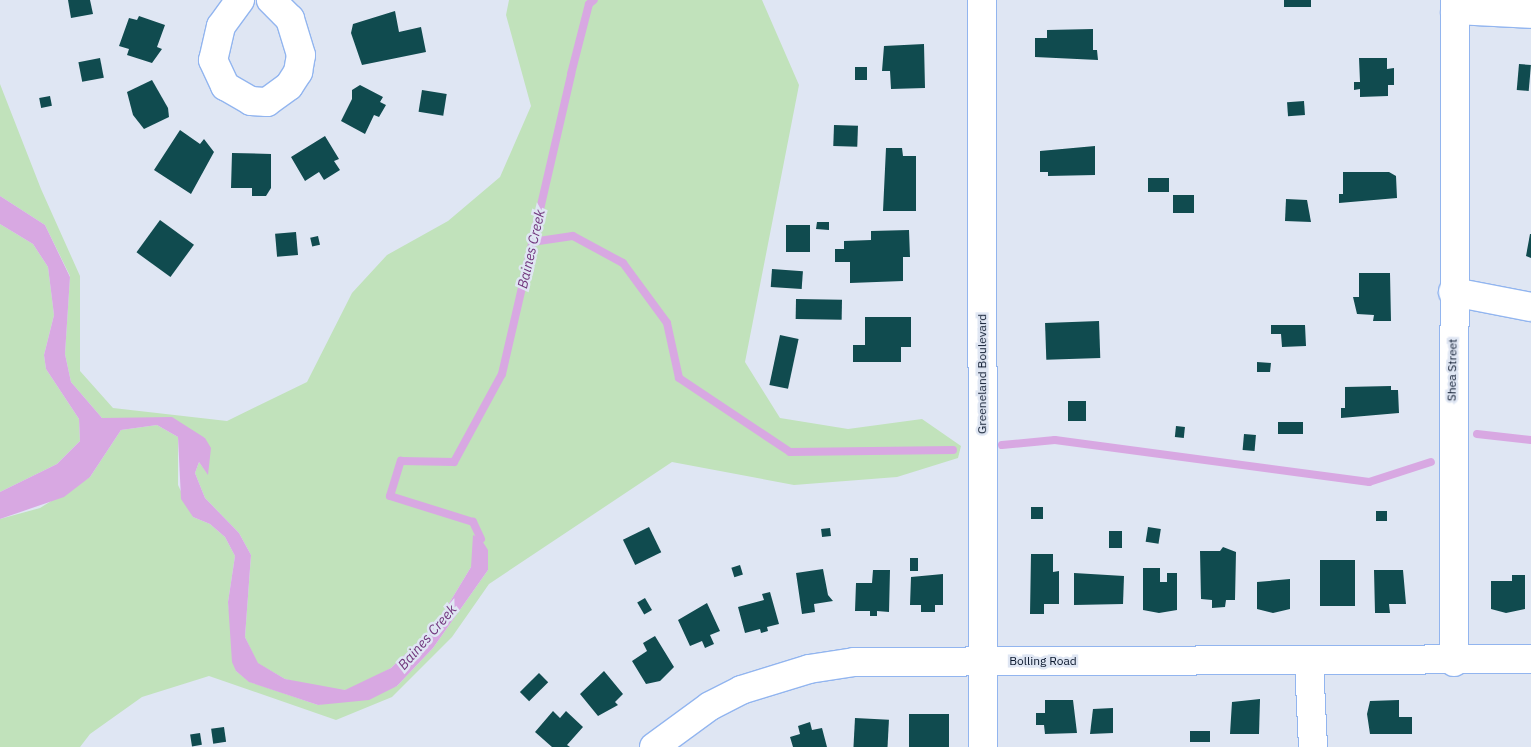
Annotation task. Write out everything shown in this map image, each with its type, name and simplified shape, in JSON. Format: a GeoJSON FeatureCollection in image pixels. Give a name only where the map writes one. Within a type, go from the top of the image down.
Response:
{"type":"FeatureCollection","features":[{"type":"Feature","properties":{"kind":"street"},"geometry":{"type":"LineString","coordinates":[[240,0],[221,26],[213,60],[225,86],[251,101],[267,102],[289,86],[298,72],[301,55],[290,19],[271,0]]}},
{"type":"Feature","properties":{"kind":"street","name":"Greeneland Boulevard"},"geometry":{"type":"LineString","coordinates":[[982,0],[983,747]]}},
{"type":"Feature","properties":{"kind":"street"},"geometry":{"type":"LineString","coordinates":[[1455,5],[1531,14]]}},
{"type":"Feature","properties":{"kind":"street","name":"Shea Street"},"geometry":{"type":"LineString","coordinates":[[1454,662],[1453,292],[1455,5]]}},
{"type":"Feature","properties":{"kind":"street"},"geometry":{"type":"LineString","coordinates":[[1453,292],[1531,307]]}},
{"type":"Feature","properties":{"kind":"street"},"geometry":{"type":"LineString","coordinates":[[1454,662],[1531,659]]}},
{"type":"Feature","properties":{"kind":"street","name":"Bolling Road"},"geometry":{"type":"LineString","coordinates":[[654,747],[710,706],[749,687],[809,669],[854,662],[1454,662]]}},
{"type":"Feature","properties":{"kind":"street"},"geometry":{"type":"LineString","coordinates":[[1309,662],[1313,747]]}},
{"type":"Feature","properties":{"kind":"green space"},"geometry":{"type":"Polygon","coordinates":[[[509,0],[762,0],[799,85],[745,362],[780,418],[848,429],[922,419],[961,446],[958,458],[897,477],[794,485],[672,462],[489,584],[452,637],[392,697],[336,720],[209,676],[142,697],[90,734],[80,747],[0,747],[0,519],[40,508],[90,477],[121,430],[157,425],[178,437],[178,485],[193,517],[210,524],[225,537],[235,556],[228,602],[236,671],[250,682],[318,705],[397,686],[433,648],[488,570],[488,550],[471,567],[436,625],[391,668],[364,683],[346,690],[322,689],[285,679],[257,663],[245,637],[251,555],[239,533],[205,498],[195,473],[199,462],[208,474],[205,438],[133,418],[102,418],[71,382],[65,354],[70,276],[45,225],[0,196],[0,84],[41,189],[80,276],[80,371],[113,408],[227,421],[307,382],[352,293],[387,255],[448,221],[500,177],[531,106],[506,15],[509,0]]]}},
{"type":"Feature","properties":{"kind":"green space"},"geometry":{"type":"Polygon","coordinates":[[[0,224],[33,244],[48,267],[54,315],[44,355],[46,369],[79,419],[80,441],[57,464],[0,492],[0,224]]]}},
{"type":"Feature","properties":{"kind":"water"},"geometry":{"type":"Polygon","coordinates":[[[0,196],[45,225],[70,277],[65,354],[71,382],[102,418],[172,417],[205,438],[211,448],[208,475],[199,462],[195,473],[205,498],[239,533],[251,555],[245,637],[258,663],[285,679],[345,690],[391,668],[436,625],[471,567],[473,535],[481,539],[488,550],[488,570],[433,648],[397,686],[369,700],[318,705],[249,682],[236,671],[232,662],[228,602],[235,556],[225,537],[210,524],[193,517],[181,499],[178,437],[157,425],[121,430],[90,477],[64,497],[0,519],[0,492],[57,464],[80,441],[79,419],[46,369],[44,355],[54,315],[48,267],[33,244],[0,224],[0,196]]]}},
{"type":"Feature","properties":{"kind":"building"},"geometry":{"type":"Polygon","coordinates":[[[68,0],[90,0],[93,14],[71,18],[68,0]]]}},
{"type":"Feature","properties":{"kind":"building"},"geometry":{"type":"Polygon","coordinates":[[[1284,0],[1311,0],[1311,7],[1284,7],[1284,0]]]}},
{"type":"Feature","properties":{"kind":"building"},"geometry":{"type":"Polygon","coordinates":[[[395,11],[399,32],[421,27],[426,52],[362,65],[351,33],[353,24],[395,11]]]}},
{"type":"Feature","properties":{"kind":"building"},"geometry":{"type":"Polygon","coordinates":[[[139,16],[165,25],[157,47],[162,49],[152,63],[127,55],[129,49],[119,46],[129,18],[137,20],[139,16]]]}},
{"type":"Feature","properties":{"kind":"building"},"geometry":{"type":"Polygon","coordinates":[[[1093,29],[1093,50],[1097,50],[1098,60],[1035,57],[1035,38],[1047,38],[1047,30],[1093,29]]]}},
{"type":"Feature","properties":{"kind":"building"},"geometry":{"type":"Polygon","coordinates":[[[924,44],[925,88],[891,89],[890,71],[882,71],[884,46],[924,44]]]}},
{"type":"Feature","properties":{"kind":"building"},"geometry":{"type":"Polygon","coordinates":[[[100,58],[104,78],[82,82],[78,62],[100,58]]]}},
{"type":"Feature","properties":{"kind":"building"},"geometry":{"type":"Polygon","coordinates":[[[1359,58],[1387,58],[1387,69],[1394,68],[1394,85],[1388,85],[1388,96],[1360,97],[1360,89],[1354,90],[1354,82],[1360,82],[1359,58]]]}},
{"type":"Feature","properties":{"kind":"building"},"geometry":{"type":"Polygon","coordinates":[[[1519,64],[1531,65],[1529,91],[1517,90],[1519,64]]]}},
{"type":"Feature","properties":{"kind":"building"},"geometry":{"type":"Polygon","coordinates":[[[855,67],[867,67],[867,80],[855,80],[855,67]]]}},
{"type":"Feature","properties":{"kind":"building"},"geometry":{"type":"Polygon","coordinates":[[[152,80],[168,108],[169,117],[144,129],[133,115],[127,92],[152,80]]]}},
{"type":"Feature","properties":{"kind":"building"},"geometry":{"type":"Polygon","coordinates":[[[360,85],[383,97],[380,102],[386,105],[379,117],[374,115],[365,134],[341,121],[352,99],[352,90],[360,85]]]}},
{"type":"Feature","properties":{"kind":"building"},"geometry":{"type":"Polygon","coordinates":[[[422,90],[447,94],[443,116],[419,112],[422,90]]]}},
{"type":"Feature","properties":{"kind":"building"},"geometry":{"type":"Polygon","coordinates":[[[50,96],[52,106],[41,108],[39,98],[50,96]]]}},
{"type":"Feature","properties":{"kind":"building"},"geometry":{"type":"Polygon","coordinates":[[[1304,101],[1305,115],[1288,116],[1287,102],[1304,101]]]}},
{"type":"Feature","properties":{"kind":"building"},"geometry":{"type":"Polygon","coordinates":[[[834,125],[858,126],[857,147],[833,146],[834,125]]]}},
{"type":"Feature","properties":{"kind":"building"},"geometry":{"type":"Polygon","coordinates":[[[180,130],[200,144],[204,139],[214,152],[191,194],[154,170],[180,130]]]}},
{"type":"Feature","properties":{"kind":"building"},"geometry":{"type":"Polygon","coordinates":[[[325,136],[339,159],[334,161],[340,170],[324,180],[319,172],[305,181],[291,157],[325,136]]]}},
{"type":"Feature","properties":{"kind":"building"},"geometry":{"type":"Polygon","coordinates":[[[1095,146],[1095,175],[1048,176],[1048,172],[1040,172],[1040,151],[1095,146]]]}},
{"type":"Feature","properties":{"kind":"building"},"geometry":{"type":"Polygon","coordinates":[[[886,148],[902,148],[903,156],[916,156],[916,211],[883,211],[886,148]]]}},
{"type":"Feature","properties":{"kind":"building"},"geometry":{"type":"Polygon","coordinates":[[[232,153],[271,154],[271,188],[266,196],[252,196],[252,188],[231,188],[232,153]]]}},
{"type":"Feature","properties":{"kind":"building"},"geometry":{"type":"Polygon","coordinates":[[[1343,172],[1389,172],[1396,176],[1397,198],[1339,203],[1339,194],[1343,194],[1343,172]]]}},
{"type":"Feature","properties":{"kind":"building"},"geometry":{"type":"Polygon","coordinates":[[[1148,178],[1169,178],[1169,192],[1148,192],[1148,178]]]}},
{"type":"Feature","properties":{"kind":"building"},"geometry":{"type":"Polygon","coordinates":[[[1173,195],[1194,195],[1194,213],[1173,213],[1173,195]]]}},
{"type":"Feature","properties":{"kind":"building"},"geometry":{"type":"Polygon","coordinates":[[[1286,199],[1307,200],[1311,222],[1285,221],[1286,199]]]}},
{"type":"Feature","properties":{"kind":"building"},"geometry":{"type":"Polygon","coordinates":[[[160,220],[194,245],[170,277],[136,252],[160,220]]]}},
{"type":"Feature","properties":{"kind":"building"},"geometry":{"type":"Polygon","coordinates":[[[817,222],[829,222],[829,230],[816,229],[817,222]]]}},
{"type":"Feature","properties":{"kind":"building"},"geometry":{"type":"Polygon","coordinates":[[[786,225],[810,225],[810,252],[786,252],[786,225]]]}},
{"type":"Feature","properties":{"kind":"building"},"geometry":{"type":"Polygon","coordinates":[[[909,230],[910,257],[903,257],[903,281],[850,283],[850,262],[835,262],[835,249],[844,249],[844,241],[871,240],[871,231],[909,230]]]}},
{"type":"Feature","properties":{"kind":"building"},"geometry":{"type":"Polygon","coordinates":[[[296,232],[298,255],[277,257],[275,234],[296,232]]]}},
{"type":"Feature","properties":{"kind":"building"},"geometry":{"type":"Polygon","coordinates":[[[1531,234],[1531,258],[1526,256],[1531,234]]]}},
{"type":"Feature","properties":{"kind":"building"},"geometry":{"type":"Polygon","coordinates":[[[318,236],[320,245],[312,247],[310,238],[318,236]]]}},
{"type":"Feature","properties":{"kind":"building"},"geometry":{"type":"Polygon","coordinates":[[[772,269],[803,271],[802,289],[771,287],[772,269]]]}},
{"type":"Feature","properties":{"kind":"building"},"geometry":{"type":"Polygon","coordinates":[[[1359,273],[1390,273],[1391,321],[1373,321],[1374,315],[1357,314],[1353,297],[1359,297],[1359,273]]]}},
{"type":"Feature","properties":{"kind":"building"},"geometry":{"type":"Polygon","coordinates":[[[796,299],[842,300],[842,320],[796,319],[796,299]]]}},
{"type":"Feature","properties":{"kind":"building"},"geometry":{"type":"Polygon","coordinates":[[[865,317],[911,317],[911,347],[901,347],[901,362],[853,362],[853,345],[865,345],[865,317]]]}},
{"type":"Feature","properties":{"kind":"building"},"geometry":{"type":"Polygon","coordinates":[[[1099,321],[1100,358],[1046,360],[1045,323],[1099,321]]]}},
{"type":"Feature","properties":{"kind":"building"},"geometry":{"type":"Polygon","coordinates":[[[1271,325],[1305,325],[1306,346],[1282,347],[1281,334],[1271,334],[1271,325]]]}},
{"type":"Feature","properties":{"kind":"building"},"geometry":{"type":"Polygon","coordinates":[[[780,335],[799,339],[788,389],[769,385],[780,335]]]}},
{"type":"Feature","properties":{"kind":"building"},"geometry":{"type":"Polygon","coordinates":[[[1257,362],[1271,363],[1270,372],[1257,372],[1257,362]]]}},
{"type":"Feature","properties":{"kind":"building"},"geometry":{"type":"Polygon","coordinates":[[[1391,386],[1391,390],[1398,390],[1399,413],[1341,418],[1341,408],[1345,408],[1345,387],[1391,386]]]}},
{"type":"Feature","properties":{"kind":"building"},"geometry":{"type":"Polygon","coordinates":[[[1068,401],[1086,401],[1086,421],[1068,421],[1068,401]]]}},
{"type":"Feature","properties":{"kind":"building"},"geometry":{"type":"Polygon","coordinates":[[[1278,422],[1303,422],[1303,434],[1278,434],[1278,422]]]}},
{"type":"Feature","properties":{"kind":"building"},"geometry":{"type":"Polygon","coordinates":[[[1176,426],[1185,427],[1184,438],[1175,437],[1176,426]]]}},
{"type":"Feature","properties":{"kind":"building"},"geometry":{"type":"Polygon","coordinates":[[[1244,434],[1256,435],[1255,451],[1243,450],[1244,434]]]}},
{"type":"Feature","properties":{"kind":"building"},"geometry":{"type":"Polygon","coordinates":[[[1031,507],[1043,507],[1043,519],[1031,519],[1031,507]]]}},
{"type":"Feature","properties":{"kind":"building"},"geometry":{"type":"Polygon","coordinates":[[[1376,511],[1387,511],[1387,521],[1376,521],[1376,511]]]}},
{"type":"Feature","properties":{"kind":"building"},"geometry":{"type":"Polygon","coordinates":[[[649,527],[661,552],[635,565],[623,540],[649,527]]]}},
{"type":"Feature","properties":{"kind":"building"},"geometry":{"type":"Polygon","coordinates":[[[1148,527],[1161,529],[1158,544],[1146,542],[1148,527]]]}},
{"type":"Feature","properties":{"kind":"building"},"geometry":{"type":"Polygon","coordinates":[[[830,528],[831,536],[822,537],[821,529],[830,528]]]}},
{"type":"Feature","properties":{"kind":"building"},"geometry":{"type":"Polygon","coordinates":[[[1109,531],[1122,531],[1122,548],[1109,548],[1109,531]]]}},
{"type":"Feature","properties":{"kind":"building"},"geometry":{"type":"Polygon","coordinates":[[[1223,547],[1236,552],[1235,600],[1226,600],[1225,607],[1212,608],[1212,600],[1201,599],[1200,551],[1220,551],[1223,547]]]}},
{"type":"Feature","properties":{"kind":"building"},"geometry":{"type":"Polygon","coordinates":[[[1031,554],[1053,554],[1053,572],[1059,571],[1059,604],[1044,604],[1044,614],[1030,614],[1031,554]]]}},
{"type":"Feature","properties":{"kind":"building"},"geometry":{"type":"Polygon","coordinates":[[[910,558],[918,558],[918,571],[910,571],[910,558]]]}},
{"type":"Feature","properties":{"kind":"building"},"geometry":{"type":"Polygon","coordinates":[[[1320,560],[1355,560],[1355,606],[1320,606],[1320,560]]]}},
{"type":"Feature","properties":{"kind":"building"},"geometry":{"type":"Polygon","coordinates":[[[740,565],[743,575],[734,577],[731,568],[740,565]]]}},
{"type":"Feature","properties":{"kind":"building"},"geometry":{"type":"Polygon","coordinates":[[[1143,568],[1160,568],[1160,582],[1167,582],[1167,573],[1177,573],[1177,610],[1159,613],[1143,610],[1143,568]]]}},
{"type":"Feature","properties":{"kind":"building"},"geometry":{"type":"Polygon","coordinates":[[[823,569],[828,595],[833,601],[814,604],[815,612],[802,614],[796,573],[823,569]]]}},
{"type":"Feature","properties":{"kind":"building"},"geometry":{"type":"Polygon","coordinates":[[[873,570],[890,570],[889,612],[877,611],[877,616],[870,616],[870,611],[855,611],[856,583],[872,583],[873,570]]]}},
{"type":"Feature","properties":{"kind":"building"},"geometry":{"type":"Polygon","coordinates":[[[1374,570],[1403,570],[1406,604],[1389,604],[1390,613],[1375,613],[1374,570]]]}},
{"type":"Feature","properties":{"kind":"building"},"geometry":{"type":"Polygon","coordinates":[[[1074,573],[1124,576],[1123,604],[1074,605],[1074,573]]]}},
{"type":"Feature","properties":{"kind":"building"},"geometry":{"type":"Polygon","coordinates":[[[943,574],[943,605],[935,605],[935,612],[921,612],[921,605],[910,605],[911,577],[943,574]]]}},
{"type":"Feature","properties":{"kind":"building"},"geometry":{"type":"Polygon","coordinates":[[[1512,575],[1525,575],[1525,609],[1506,613],[1491,609],[1491,581],[1512,581],[1512,575]]]}},
{"type":"Feature","properties":{"kind":"building"},"geometry":{"type":"Polygon","coordinates":[[[1290,579],[1290,609],[1273,613],[1257,609],[1257,582],[1290,579]]]}},
{"type":"Feature","properties":{"kind":"building"},"geometry":{"type":"Polygon","coordinates":[[[770,592],[779,624],[767,627],[768,631],[761,633],[760,629],[745,633],[738,607],[764,600],[762,594],[770,592]]]}},
{"type":"Feature","properties":{"kind":"building"},"geometry":{"type":"Polygon","coordinates":[[[645,598],[652,610],[644,615],[637,602],[645,598]]]}},
{"type":"Feature","properties":{"kind":"building"},"geometry":{"type":"Polygon","coordinates":[[[707,603],[720,631],[710,635],[714,644],[705,648],[702,641],[690,646],[678,620],[707,603]]]}},
{"type":"Feature","properties":{"kind":"building"},"geometry":{"type":"Polygon","coordinates":[[[655,636],[674,667],[660,681],[646,684],[632,661],[647,651],[643,643],[655,636]]]}},
{"type":"Feature","properties":{"kind":"building"},"geometry":{"type":"Polygon","coordinates":[[[604,671],[623,694],[615,702],[618,705],[598,716],[580,694],[604,671]]]}},
{"type":"Feature","properties":{"kind":"building"},"geometry":{"type":"Polygon","coordinates":[[[539,673],[548,682],[529,701],[520,692],[539,673]]]}},
{"type":"Feature","properties":{"kind":"building"},"geometry":{"type":"Polygon","coordinates":[[[1260,699],[1259,734],[1230,734],[1232,702],[1260,699]]]}},
{"type":"Feature","properties":{"kind":"building"},"geometry":{"type":"Polygon","coordinates":[[[1045,700],[1073,700],[1077,733],[1045,734],[1044,725],[1036,725],[1036,713],[1045,713],[1045,700]]]}},
{"type":"Feature","properties":{"kind":"building"},"geometry":{"type":"Polygon","coordinates":[[[1399,700],[1399,717],[1412,717],[1412,734],[1370,734],[1367,714],[1370,701],[1399,700]]]}},
{"type":"Feature","properties":{"kind":"building"},"geometry":{"type":"Polygon","coordinates":[[[1113,708],[1113,733],[1090,734],[1093,709],[1113,708]]]}},
{"type":"Feature","properties":{"kind":"building"},"geometry":{"type":"Polygon","coordinates":[[[553,711],[560,718],[566,711],[583,727],[567,745],[570,747],[552,747],[535,732],[553,711]]]}},
{"type":"Feature","properties":{"kind":"building"},"geometry":{"type":"Polygon","coordinates":[[[909,714],[949,714],[949,747],[909,747],[909,714]]]}},
{"type":"Feature","properties":{"kind":"building"},"geometry":{"type":"Polygon","coordinates":[[[855,718],[889,720],[888,747],[853,747],[855,718]]]}},
{"type":"Feature","properties":{"kind":"building"},"geometry":{"type":"Polygon","coordinates":[[[810,722],[812,730],[822,728],[827,747],[793,747],[790,737],[800,734],[798,726],[810,722]]]}},
{"type":"Feature","properties":{"kind":"building"},"geometry":{"type":"Polygon","coordinates":[[[224,727],[226,742],[213,744],[211,729],[224,727]]]}},
{"type":"Feature","properties":{"kind":"building"},"geometry":{"type":"Polygon","coordinates":[[[1190,731],[1210,731],[1210,742],[1190,742],[1190,731]]]}},
{"type":"Feature","properties":{"kind":"building"},"geometry":{"type":"Polygon","coordinates":[[[200,733],[202,745],[192,746],[190,735],[200,733]]]}},
{"type":"Feature","properties":{"kind":"waterway","name":"Baines Creek"},"geometry":{"type":"LineString","coordinates":[[481,539],[473,522],[390,496],[401,461],[454,462],[502,374],[571,74],[589,4],[594,0]]}},
{"type":"Feature","properties":{"kind":"waterway"},"geometry":{"type":"LineString","coordinates":[[532,242],[573,236],[623,263],[667,323],[679,378],[790,452],[953,450]]}},
{"type":"Feature","properties":{"kind":"waterway"},"geometry":{"type":"LineString","coordinates":[[1477,434],[1531,440]]}},
{"type":"Feature","properties":{"kind":"waterway"},"geometry":{"type":"LineString","coordinates":[[1002,445],[1055,440],[1369,482],[1431,462]]}}]}
